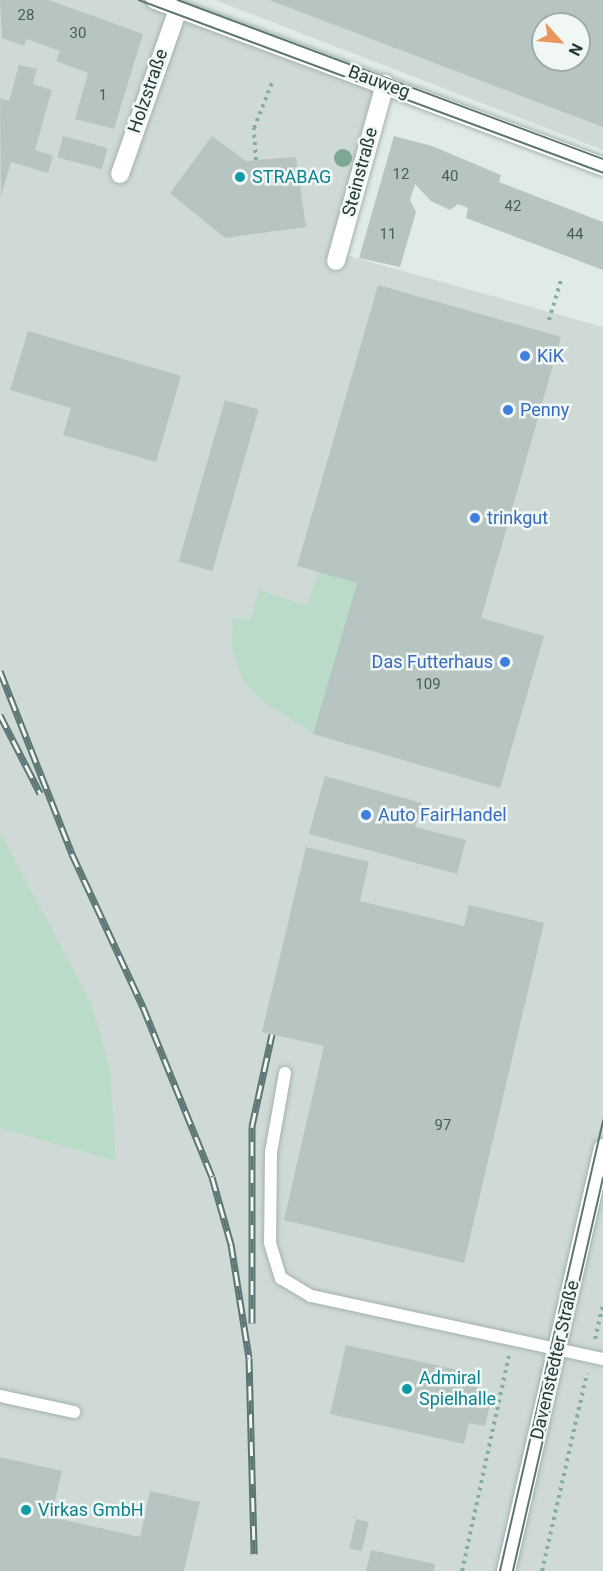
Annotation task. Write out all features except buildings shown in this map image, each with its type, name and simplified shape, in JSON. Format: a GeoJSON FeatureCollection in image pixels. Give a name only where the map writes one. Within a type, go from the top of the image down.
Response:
{"type":"FeatureCollection","features":[{"type":"Feature","properties":{"kind":"street","name":"Bauweg"},"geometry":{"type":"LineString","coordinates":[[154,0],[603,167]]}},
{"type":"Feature","properties":{"kind":"street","name":"Holzstraße"},"geometry":{"type":"LineString","coordinates":[[120,174],[178,9]]}},
{"type":"Feature","properties":{"kind":"street","name":"Steinstraße"},"geometry":{"type":"LineString","coordinates":[[336,261],[385,84]]}},
{"type":"Feature","properties":{"kind":"street","name":"Davenstedter Straße"},"geometry":{"type":"LineString","coordinates":[[506,1571],[603,1148]]}},
{"type":"Feature","properties":{"kind":"lane"},"geometry":{"type":"LineString","coordinates":[[285,1073],[271,1152],[270,1243],[281,1278],[311,1296],[597,1358]]}},
{"type":"Feature","properties":{"kind":"lane"},"geometry":{"type":"LineString","coordinates":[[0,1396],[74,1412]]}},
{"type":"Feature","properties":{"kind":"path"},"geometry":{"type":"LineString","coordinates":[[256,160],[254,128],[273,80]]}},
{"type":"Feature","properties":{"kind":"path"},"geometry":{"type":"LineString","coordinates":[[549,320],[561,280]]}},
{"type":"Feature","properties":{"kind":"path"},"geometry":{"type":"LineString","coordinates":[[542,1571],[597,1358],[603,1303]]}},
{"type":"Feature","properties":{"kind":"path"},"geometry":{"type":"LineString","coordinates":[[462,1571],[513,1341]]}},
{"type":"Feature","properties":{"kind":"shaded area"},"geometry":{"type":"Polygon","coordinates":[[[0,0],[155,0],[388,88],[342,254],[603,327],[603,1571],[0,1571],[0,0]]]}},
{"type":"Feature","properties":{"kind":"shaded area"},"geometry":{"type":"Polygon","coordinates":[[[215,0],[603,0],[603,150],[215,0]]]}},
{"type":"Feature","properties":{"kind":"green space"},"geometry":{"type":"Polygon","coordinates":[[[319,572],[357,583],[313,734],[259,699],[242,679],[232,647],[233,618],[250,620],[259,590],[307,606],[319,572]]]}},
{"type":"Feature","properties":{"kind":"green space"},"geometry":{"type":"Polygon","coordinates":[[[0,832],[91,1003],[110,1068],[116,1161],[0,1128],[0,832]]]}},
{"type":"Feature","properties":{"kind":"tram line"},"geometry":{"type":"LineString","coordinates":[[139,0],[603,173]]}},
{"type":"Feature","properties":{"kind":"tram line"},"geometry":{"type":"LineString","coordinates":[[178,0],[603,159]]}},
{"type":"Feature","properties":{"kind":"tram line"},"geometry":{"type":"LineString","coordinates":[[500,1571],[603,1121]]}},
{"type":"Feature","properties":{"kind":"tram line"},"geometry":{"type":"LineString","coordinates":[[513,1571],[603,1178]]}},
{"type":"Feature","properties":{"kind":"railway"},"geometry":{"type":"LineString","coordinates":[[0,671],[72,854],[143,1007],[212,1177],[231,1244],[249,1358],[254,1554]]}},
{"type":"Feature","properties":{"kind":"railway"},"geometry":{"type":"LineString","coordinates":[[0,715],[40,793]]}},
{"type":"Feature","properties":{"kind":"railway"},"geometry":{"type":"LineString","coordinates":[[252,1323],[252,1126],[272,1034]]}},
{"type":"Feature","properties":{"kind":"place","name":"STRABAG"},"geometry":{"type":"Point","coordinates":[240,177]}},
{"type":"Feature","properties":{"kind":"place","name":"KiK"},"geometry":{"type":"Point","coordinates":[525,356]}},
{"type":"Feature","properties":{"kind":"place","name":"Penny"},"geometry":{"type":"Point","coordinates":[508,410]}},
{"type":"Feature","properties":{"kind":"place","name":"trinkgut"},"geometry":{"type":"Point","coordinates":[475,518]}},
{"type":"Feature","properties":{"kind":"place","name":"Das Futterhaus"},"geometry":{"type":"Point","coordinates":[505,662]}},
{"type":"Feature","properties":{"kind":"place","name":"Auto FairHandel"},"geometry":{"type":"Point","coordinates":[366,815]}},
{"type":"Feature","properties":{"kind":"place","name":"Admiral Spielhalle"},"geometry":{"type":"Point","coordinates":[407,1389]}},
{"type":"Feature","properties":{"kind":"place","name":"Virkas GmbH"},"geometry":{"type":"Point","coordinates":[26,1510]}}]}
